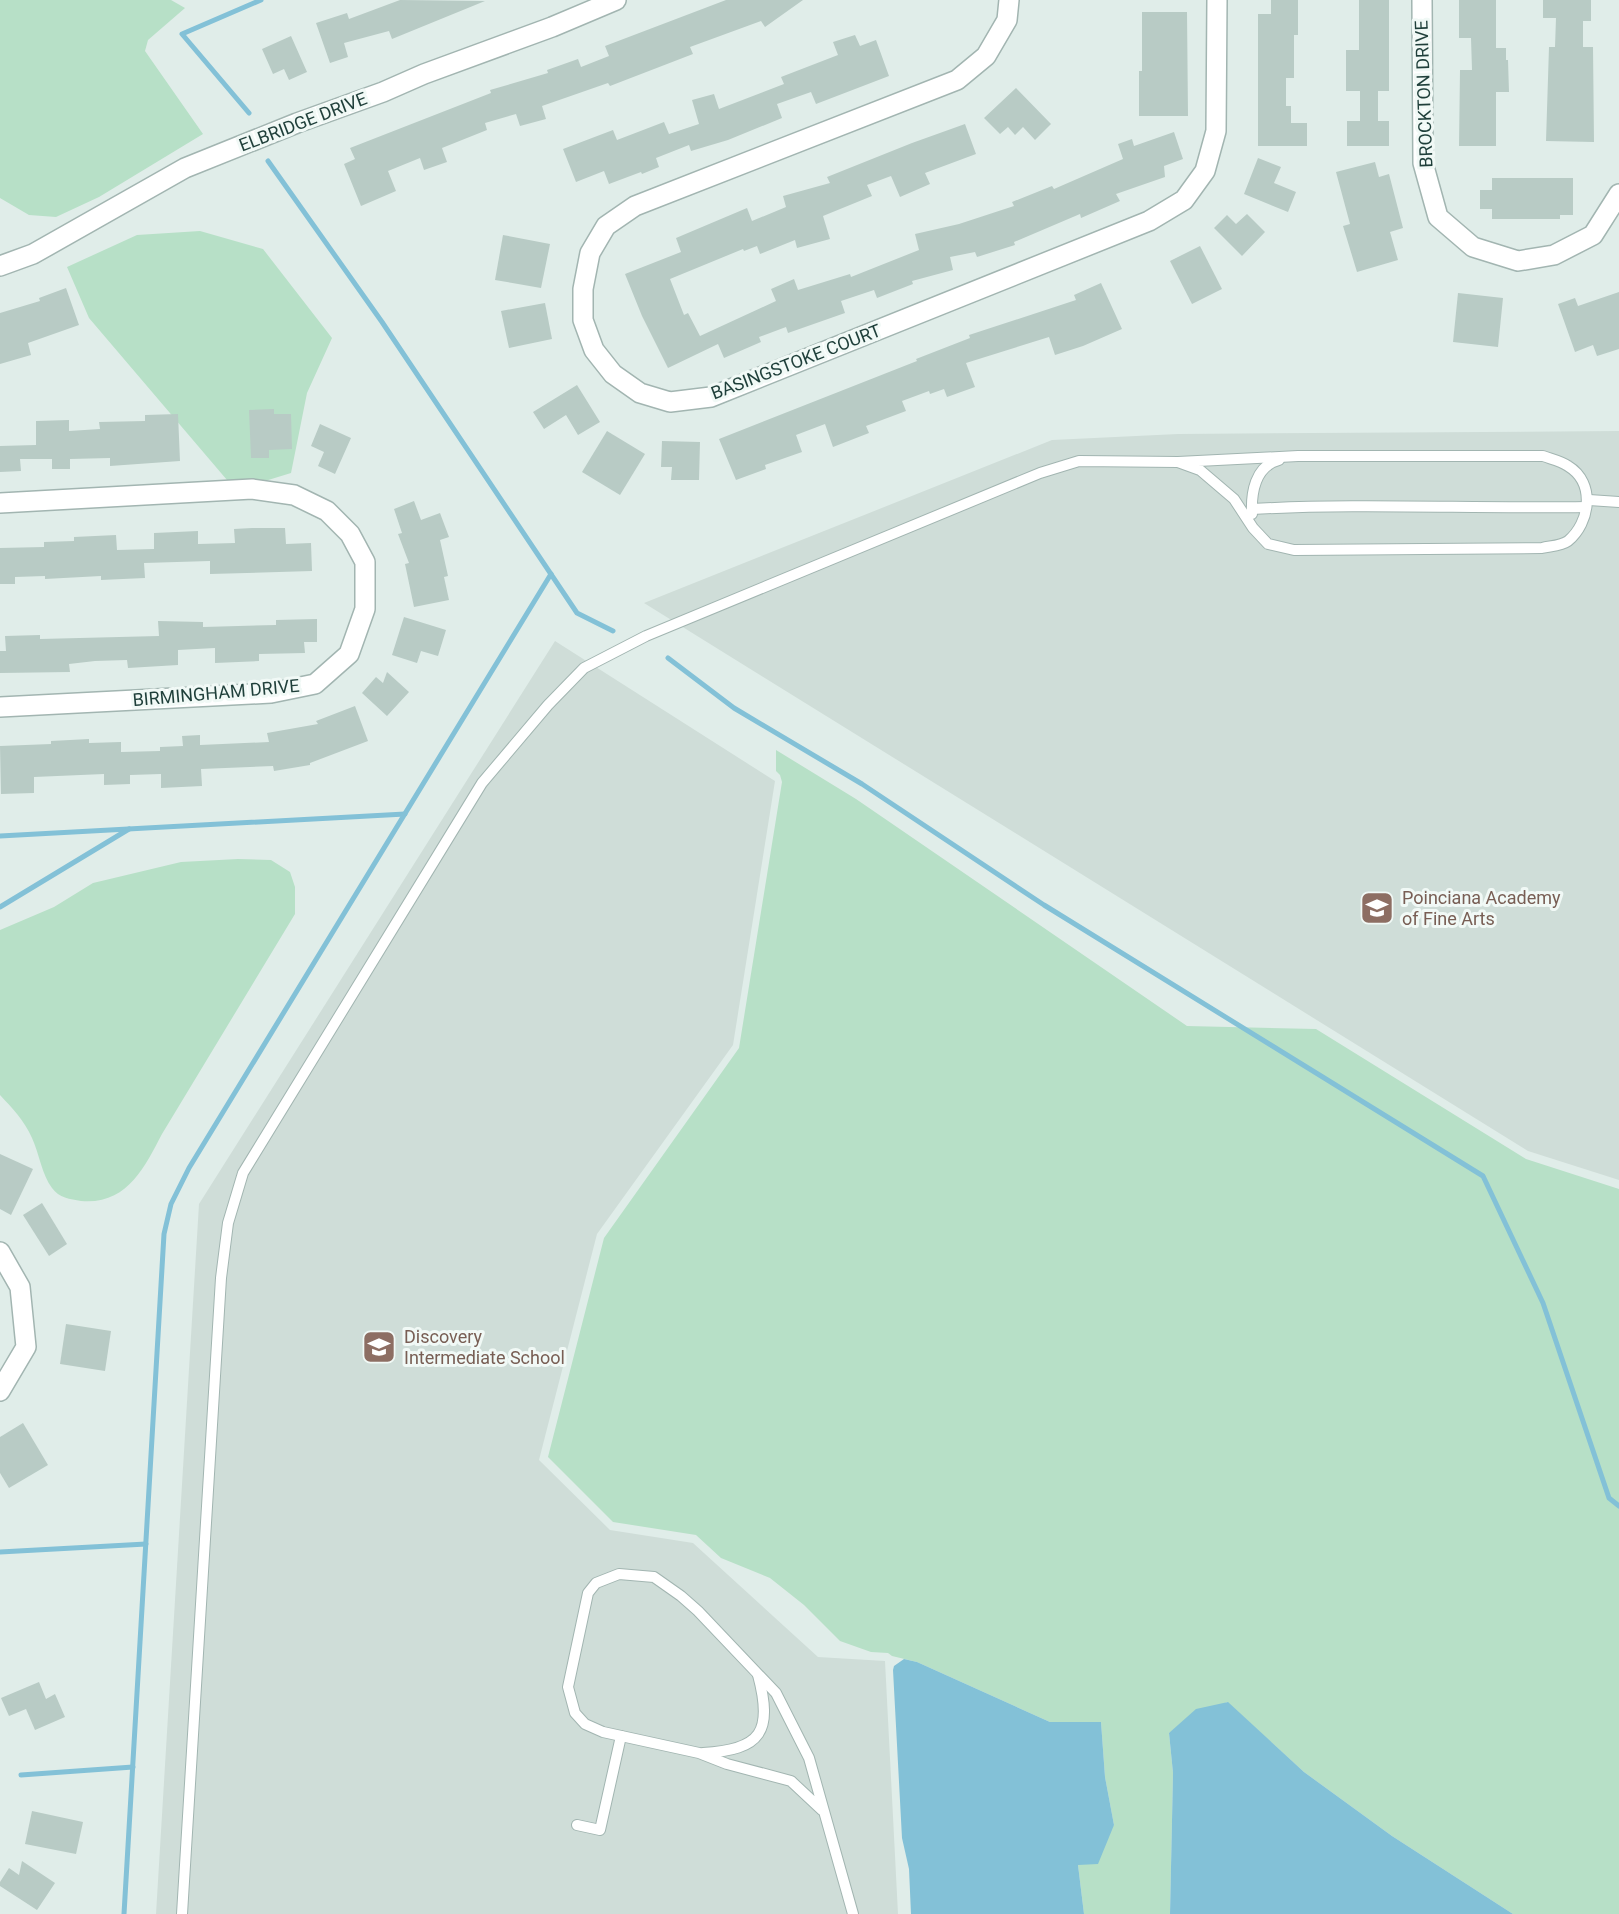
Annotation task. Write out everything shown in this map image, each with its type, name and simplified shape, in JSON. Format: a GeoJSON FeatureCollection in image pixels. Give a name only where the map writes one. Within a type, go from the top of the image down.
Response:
{"type":"FeatureCollection","features":[{"type":"Feature","properties":{"kind":"street","name":"ELBRIDGE DRIVE"},"geometry":{"type":"LineString","coordinates":[[0,266],[33,254],[185,167],[616,0]]}},
{"type":"Feature","properties":{"kind":"street","name":"BASINGSTOKE COURT"},"geometry":{"type":"LineString","coordinates":[[1009,0],[1007,20],[986,56],[957,80],[635,206],[606,226],[590,253],[583,289],[583,320],[594,350],[613,374],[640,393],[670,402],[711,397],[1149,221],[1184,200],[1205,172],[1216,131],[1217,0]]}},
{"type":"Feature","properties":{"kind":"street","name":"BROCKTON DRIVE"},"geometry":{"type":"LineString","coordinates":[[1422,0],[1423,163],[1438,217],[1473,247],[1518,261],[1554,255],[1593,235],[1619,194]]}},
{"type":"Feature","properties":{"kind":"street","name":"BIRMINGHAM DRIVE"},"geometry":{"type":"LineString","coordinates":[[0,503],[252,489],[294,495],[327,510],[350,534],[365,562],[365,609],[349,654],[315,684],[271,692],[0,708]]}},
{"type":"Feature","properties":{"kind":"street"},"geometry":{"type":"LineString","coordinates":[[0,1251],[20,1287],[26,1347],[0,1391]]}},
{"type":"Feature","properties":{"kind":"lane"},"geometry":{"type":"LineString","coordinates":[[1253,528],[1252,509],[1256,478],[1271,462],[1298,456]]}},
{"type":"Feature","properties":{"kind":"lane"},"geometry":{"type":"LineString","coordinates":[[182,1914],[221,1278],[228,1223],[243,1173],[482,783],[548,705],[584,668],[646,636],[1040,473],[1079,461],[1178,462],[1298,456],[1543,456],[1570,467],[1583,482],[1588,504],[1579,528],[1566,543],[1542,548],[1294,550],[1268,544],[1253,528],[1234,499],[1200,470],[1178,462]]}},
{"type":"Feature","properties":{"kind":"lane"},"geometry":{"type":"LineString","coordinates":[[1252,509],[1426,505],[1510,509],[1619,502]]}},
{"type":"Feature","properties":{"kind":"lane"},"geometry":{"type":"LineString","coordinates":[[822,1810],[791,1781],[727,1764],[699,1753],[603,1732],[585,1724],[575,1713],[568,1687],[588,1593],[596,1583],[628,1573],[654,1577],[663,1582],[698,1611],[776,1693],[809,1758],[853,1914]]}},
{"type":"Feature","properties":{"kind":"lane"},"geometry":{"type":"LineString","coordinates":[[699,1753],[729,1752],[743,1747],[758,1735],[765,1707],[758,1675]]}},
{"type":"Feature","properties":{"kind":"lane"},"geometry":{"type":"LineString","coordinates":[[577,1825],[600,1830],[621,1736]]}},
{"type":"Feature","properties":{"kind":"shaded area","name":"Poinciana Academy of Fine Arts"},"geometry":{"type":"Polygon","coordinates":[[[1619,431],[1619,1180],[1528,1151],[644,603],[1052,440],[1178,434],[1619,431]]]}},
{"type":"Feature","properties":{"kind":"shaded area","name":"Discovery Intermediate School"},"geometry":{"type":"Polygon","coordinates":[[[555,641],[775,781],[733,1045],[597,1234],[539,1460],[610,1530],[693,1543],[818,1657],[885,1661],[898,1914],[156,1914],[199,1204],[555,641]]]}},
{"type":"Feature","properties":{"kind":"green space"},"geometry":{"type":"Polygon","coordinates":[[[0,0],[171,0],[185,8],[148,40],[145,51],[203,134],[99,197],[56,217],[29,215],[0,198],[0,0]]]}},
{"type":"Feature","properties":{"kind":"green space"},"geometry":{"type":"Polygon","coordinates":[[[200,231],[263,249],[332,338],[307,393],[291,473],[265,481],[227,480],[89,318],[67,267],[137,235],[200,231]]]}},
{"type":"Feature","properties":{"kind":"green space"},"geometry":{"type":"Polygon","coordinates":[[[776,750],[856,799],[1187,1026],[1316,1029],[1526,1159],[1619,1189],[1619,1914],[1513,1914],[1392,1836],[1304,1772],[1227,1702],[1169,1733],[1173,1773],[1170,1914],[1084,1914],[1078,1865],[1114,1825],[1105,1777],[1101,1722],[1050,1722],[917,1662],[888,1653],[871,1652],[840,1641],[804,1605],[770,1578],[721,1558],[696,1535],[613,1522],[548,1457],[604,1238],[739,1048],[782,782],[776,771],[776,750]]]}},
{"type":"Feature","properties":{"kind":"green space"},"geometry":{"type":"Polygon","coordinates":[[[271,860],[290,872],[295,887],[295,914],[132,1182],[111,1197],[97,1201],[81,1201],[61,1196],[49,1183],[25,1126],[0,1095],[0,930],[54,907],[93,883],[181,862],[271,860]]]}},
{"type":"Feature","properties":{"kind":"water"},"geometry":{"type":"Polygon","coordinates":[[[904,1659],[917,1662],[1050,1722],[1101,1722],[1105,1777],[1114,1825],[1098,1864],[1078,1865],[1084,1914],[911,1914],[909,1869],[902,1838],[893,1670],[894,1666],[904,1659]]]}},
{"type":"Feature","properties":{"kind":"water"},"geometry":{"type":"Polygon","coordinates":[[[1228,1702],[1304,1772],[1392,1836],[1513,1914],[1170,1914],[1173,1773],[1169,1733],[1196,1709],[1228,1702]]]}},
{"type":"Feature","properties":{"kind":"building"},"geometry":{"type":"Polygon","coordinates":[[[400,0],[485,1],[392,39],[389,31],[344,43],[348,57],[330,63],[316,23],[347,13],[349,19],[400,0]]]}},
{"type":"Feature","properties":{"kind":"building"},"geometry":{"type":"Polygon","coordinates":[[[726,0],[803,0],[765,27],[761,21],[690,47],[693,54],[610,86],[608,83],[542,106],[546,119],[520,126],[516,114],[485,123],[487,130],[442,148],[447,162],[424,170],[420,158],[388,171],[396,191],[361,206],[344,164],[355,159],[350,148],[491,93],[490,90],[548,73],[547,70],[578,59],[581,67],[609,56],[605,46],[726,0]]]}},
{"type":"Feature","properties":{"kind":"building"},"geometry":{"type":"Polygon","coordinates":[[[1271,0],[1298,0],[1298,35],[1294,35],[1294,78],[1286,78],[1286,106],[1291,106],[1291,123],[1307,123],[1307,146],[1258,146],[1258,14],[1271,14],[1271,0]]]}},
{"type":"Feature","properties":{"kind":"building"},"geometry":{"type":"Polygon","coordinates":[[[1359,0],[1389,0],[1389,91],[1378,91],[1378,121],[1389,121],[1389,146],[1347,146],[1347,121],[1360,121],[1360,91],[1346,91],[1346,50],[1359,50],[1359,0]]]}},
{"type":"Feature","properties":{"kind":"building"},"geometry":{"type":"Polygon","coordinates":[[[1459,0],[1496,0],[1496,48],[1506,48],[1509,92],[1496,92],[1496,146],[1459,146],[1460,70],[1472,70],[1471,38],[1459,38],[1459,0]]]}},
{"type":"Feature","properties":{"kind":"building"},"geometry":{"type":"Polygon","coordinates":[[[1543,0],[1591,0],[1591,21],[1583,21],[1583,47],[1593,47],[1594,142],[1546,141],[1549,47],[1555,47],[1556,18],[1543,18],[1543,0]]]}},
{"type":"Feature","properties":{"kind":"building"},"geometry":{"type":"Polygon","coordinates":[[[1142,12],[1187,12],[1188,116],[1139,116],[1142,12]]]}},
{"type":"Feature","properties":{"kind":"building"},"geometry":{"type":"Polygon","coordinates":[[[855,35],[860,46],[876,40],[889,76],[816,104],[811,92],[777,104],[782,118],[728,140],[691,151],[689,145],[656,158],[659,167],[642,174],[641,172],[609,184],[604,171],[576,182],[563,149],[613,130],[617,140],[664,122],[669,134],[699,124],[692,100],[714,94],[719,109],[784,84],[781,77],[838,55],[833,42],[855,35]]]}},
{"type":"Feature","properties":{"kind":"building"},"geometry":{"type":"Polygon","coordinates":[[[291,36],[307,72],[289,80],[284,69],[273,74],[262,49],[291,36]]]}},
{"type":"Feature","properties":{"kind":"building"},"geometry":{"type":"Polygon","coordinates":[[[1016,88],[1051,124],[1035,140],[1023,127],[1015,135],[1008,127],[1000,134],[984,118],[1016,88]]]}},
{"type":"Feature","properties":{"kind":"building"},"geometry":{"type":"Polygon","coordinates":[[[965,124],[976,154],[925,173],[930,184],[900,197],[891,176],[867,185],[872,196],[823,216],[830,239],[797,248],[795,240],[760,254],[757,246],[744,251],[743,249],[670,279],[684,315],[688,313],[700,336],[776,301],[771,289],[794,279],[798,290],[850,274],[851,277],[919,250],[915,234],[959,224],[1014,206],[1012,202],[1052,186],[1054,189],[1123,159],[1118,144],[1132,139],[1134,146],[1174,132],[1183,159],[1164,166],[1165,177],[1116,194],[1120,201],[1081,218],[1080,214],[1014,242],[1015,245],[977,257],[975,252],[950,257],[953,270],[912,281],[913,284],[877,298],[874,290],[841,301],[845,313],[788,333],[786,327],[759,337],[761,342],[724,358],[718,344],[668,368],[625,274],[681,252],[676,238],[747,208],[752,221],[786,207],[783,196],[830,183],[827,177],[965,124]]]}},
{"type":"Feature","properties":{"kind":"building"},"geometry":{"type":"Polygon","coordinates":[[[1258,158],[1281,167],[1274,183],[1296,192],[1288,212],[1244,194],[1258,158]]]}},
{"type":"Feature","properties":{"kind":"building"},"geometry":{"type":"Polygon","coordinates":[[[1375,162],[1379,177],[1389,174],[1403,228],[1390,232],[1398,260],[1357,272],[1343,226],[1350,224],[1336,172],[1375,162]]]}},
{"type":"Feature","properties":{"kind":"building"},"geometry":{"type":"Polygon","coordinates":[[[1492,178],[1573,178],[1573,215],[1560,215],[1560,219],[1492,219],[1492,209],[1480,209],[1480,190],[1492,190],[1492,178]]]}},
{"type":"Feature","properties":{"kind":"building"},"geometry":{"type":"Polygon","coordinates":[[[1247,214],[1265,232],[1242,256],[1214,228],[1227,215],[1236,224],[1247,214]]]}},
{"type":"Feature","properties":{"kind":"building"},"geometry":{"type":"Polygon","coordinates":[[[503,235],[550,244],[541,288],[495,280],[503,235]]]}},
{"type":"Feature","properties":{"kind":"building"},"geometry":{"type":"Polygon","coordinates":[[[1200,246],[1222,289],[1192,304],[1170,261],[1200,246]]]}},
{"type":"Feature","properties":{"kind":"building"},"geometry":{"type":"Polygon","coordinates":[[[1101,283],[1122,329],[1055,355],[1049,337],[966,363],[975,387],[947,397],[944,389],[930,394],[929,391],[902,401],[906,411],[866,426],[869,433],[833,447],[825,424],[796,435],[802,452],[765,465],[766,469],[736,480],[719,439],[917,361],[916,359],[970,338],[969,335],[1076,300],[1074,295],[1101,283]]]}},
{"type":"Feature","properties":{"kind":"building"},"geometry":{"type":"Polygon","coordinates":[[[66,288],[79,325],[28,343],[31,355],[0,364],[0,313],[40,301],[39,298],[66,288]]]}},
{"type":"Feature","properties":{"kind":"building"},"geometry":{"type":"Polygon","coordinates":[[[1619,292],[1619,349],[1597,356],[1593,345],[1575,352],[1558,304],[1575,298],[1578,306],[1619,292]]]}},
{"type":"Feature","properties":{"kind":"building"},"geometry":{"type":"Polygon","coordinates":[[[1458,293],[1503,298],[1498,347],[1453,342],[1458,293]]]}},
{"type":"Feature","properties":{"kind":"building"},"geometry":{"type":"Polygon","coordinates":[[[545,303],[552,339],[509,348],[501,311],[545,303]]]}},
{"type":"Feature","properties":{"kind":"building"},"geometry":{"type":"Polygon","coordinates":[[[577,385],[600,422],[578,435],[566,415],[544,429],[533,412],[577,385]]]}},
{"type":"Feature","properties":{"kind":"building"},"geometry":{"type":"Polygon","coordinates":[[[274,409],[274,414],[291,414],[292,449],[269,450],[269,458],[251,458],[249,410],[274,409]]]}},
{"type":"Feature","properties":{"kind":"building"},"geometry":{"type":"Polygon","coordinates":[[[178,414],[180,461],[110,466],[110,458],[70,459],[70,469],[52,469],[52,459],[20,459],[21,471],[0,472],[0,446],[36,445],[36,421],[69,420],[69,431],[100,429],[99,422],[145,421],[145,415],[178,414]]]}},
{"type":"Feature","properties":{"kind":"building"},"geometry":{"type":"Polygon","coordinates":[[[320,424],[351,438],[335,474],[318,466],[324,452],[311,446],[320,424]]]}},
{"type":"Feature","properties":{"kind":"building"},"geometry":{"type":"Polygon","coordinates":[[[607,431],[645,454],[620,495],[582,472],[607,431]]]}},
{"type":"Feature","properties":{"kind":"building"},"geometry":{"type":"Polygon","coordinates":[[[662,441],[700,442],[699,480],[671,480],[672,467],[661,467],[662,441]]]}},
{"type":"Feature","properties":{"kind":"building"},"geometry":{"type":"Polygon","coordinates":[[[414,501],[421,520],[440,513],[449,537],[440,540],[448,576],[444,577],[449,600],[414,607],[405,564],[409,563],[398,534],[402,533],[394,509],[414,501]]]}},
{"type":"Feature","properties":{"kind":"building"},"geometry":{"type":"Polygon","coordinates":[[[285,528],[286,544],[311,543],[312,571],[210,574],[210,561],[144,563],[145,578],[101,580],[101,576],[45,579],[45,576],[15,577],[15,584],[0,584],[0,548],[44,547],[44,542],[74,541],[74,537],[116,535],[117,550],[154,549],[154,533],[198,531],[198,544],[235,543],[234,529],[285,528]]]}},
{"type":"Feature","properties":{"kind":"building"},"geometry":{"type":"Polygon","coordinates":[[[404,617],[446,630],[438,656],[421,651],[417,663],[392,655],[404,617]]]}},
{"type":"Feature","properties":{"kind":"building"},"geometry":{"type":"Polygon","coordinates":[[[317,619],[317,642],[304,642],[305,653],[259,654],[259,661],[215,663],[215,648],[178,650],[178,665],[128,668],[127,660],[95,661],[69,664],[70,672],[0,673],[0,651],[6,651],[5,636],[40,635],[40,639],[159,636],[158,621],[203,622],[203,627],[276,625],[276,620],[317,619]]]}},
{"type":"Feature","properties":{"kind":"building"},"geometry":{"type":"Polygon","coordinates":[[[387,672],[409,692],[387,716],[362,693],[376,677],[383,683],[387,672]]]}},
{"type":"Feature","properties":{"kind":"building"},"geometry":{"type":"Polygon","coordinates":[[[355,706],[368,741],[310,765],[274,771],[273,766],[201,769],[202,786],[161,788],[161,774],[130,775],[130,784],[104,785],[104,774],[34,777],[34,793],[1,794],[0,746],[89,739],[89,743],[121,742],[121,752],[160,751],[160,747],[183,746],[182,736],[200,735],[200,745],[269,742],[267,733],[318,724],[316,721],[355,706]]]}},
{"type":"Feature","properties":{"kind":"building"},"geometry":{"type":"Polygon","coordinates":[[[0,1154],[33,1169],[11,1215],[0,1209],[0,1154]]]}},
{"type":"Feature","properties":{"kind":"building"},"geometry":{"type":"Polygon","coordinates":[[[42,1203],[67,1244],[49,1256],[23,1215],[42,1203]]]}},
{"type":"Feature","properties":{"kind":"building"},"geometry":{"type":"Polygon","coordinates":[[[66,1324],[111,1331],[105,1371],[60,1364],[66,1324]]]}},
{"type":"Feature","properties":{"kind":"building"},"geometry":{"type":"Polygon","coordinates":[[[23,1423],[48,1465],[9,1488],[0,1473],[0,1437],[23,1423]]]}},
{"type":"Feature","properties":{"kind":"building"},"geometry":{"type":"Polygon","coordinates":[[[39,1682],[46,1699],[55,1694],[65,1717],[35,1730],[26,1709],[9,1716],[1,1698],[39,1682]]]}},
{"type":"Feature","properties":{"kind":"building"},"geometry":{"type":"Polygon","coordinates":[[[32,1811],[83,1822],[76,1854],[25,1844],[32,1811]]]}},
{"type":"Feature","properties":{"kind":"building"},"geometry":{"type":"Polygon","coordinates":[[[22,1861],[55,1883],[37,1910],[0,1886],[9,1868],[19,1875],[22,1861]]]}},
{"type":"Feature","properties":{"kind":"waterway"},"geometry":{"type":"LineString","coordinates":[[249,113],[182,34],[261,0]]}},
{"type":"Feature","properties":{"kind":"waterway"},"geometry":{"type":"LineString","coordinates":[[268,161],[382,322],[577,613],[613,631]]}},
{"type":"Feature","properties":{"kind":"waterway"},"geometry":{"type":"LineString","coordinates":[[124,1914],[164,1234],[171,1204],[189,1168],[551,574]]}},
{"type":"Feature","properties":{"kind":"waterway"},"geometry":{"type":"LineString","coordinates":[[668,658],[734,708],[862,784],[1044,905],[1483,1176],[1543,1303],[1609,1498],[1619,1506]]}},
{"type":"Feature","properties":{"kind":"waterway"},"geometry":{"type":"LineString","coordinates":[[0,836],[405,814]]}},
{"type":"Feature","properties":{"kind":"waterway"},"geometry":{"type":"LineString","coordinates":[[0,907],[129,829]]}},
{"type":"Feature","properties":{"kind":"waterway"},"geometry":{"type":"LineString","coordinates":[[0,1552],[146,1544]]}},
{"type":"Feature","properties":{"kind":"waterway"},"geometry":{"type":"LineString","coordinates":[[21,1775],[133,1767]]}},
{"type":"Feature","properties":{"kind":"place","name":"Poinciana Academy of Fine Arts"},"geometry":{"type":"Point","coordinates":[1377,908]}},
{"type":"Feature","properties":{"kind":"place","name":"Discovery Intermediate School"},"geometry":{"type":"Point","coordinates":[379,1347]}}]}
